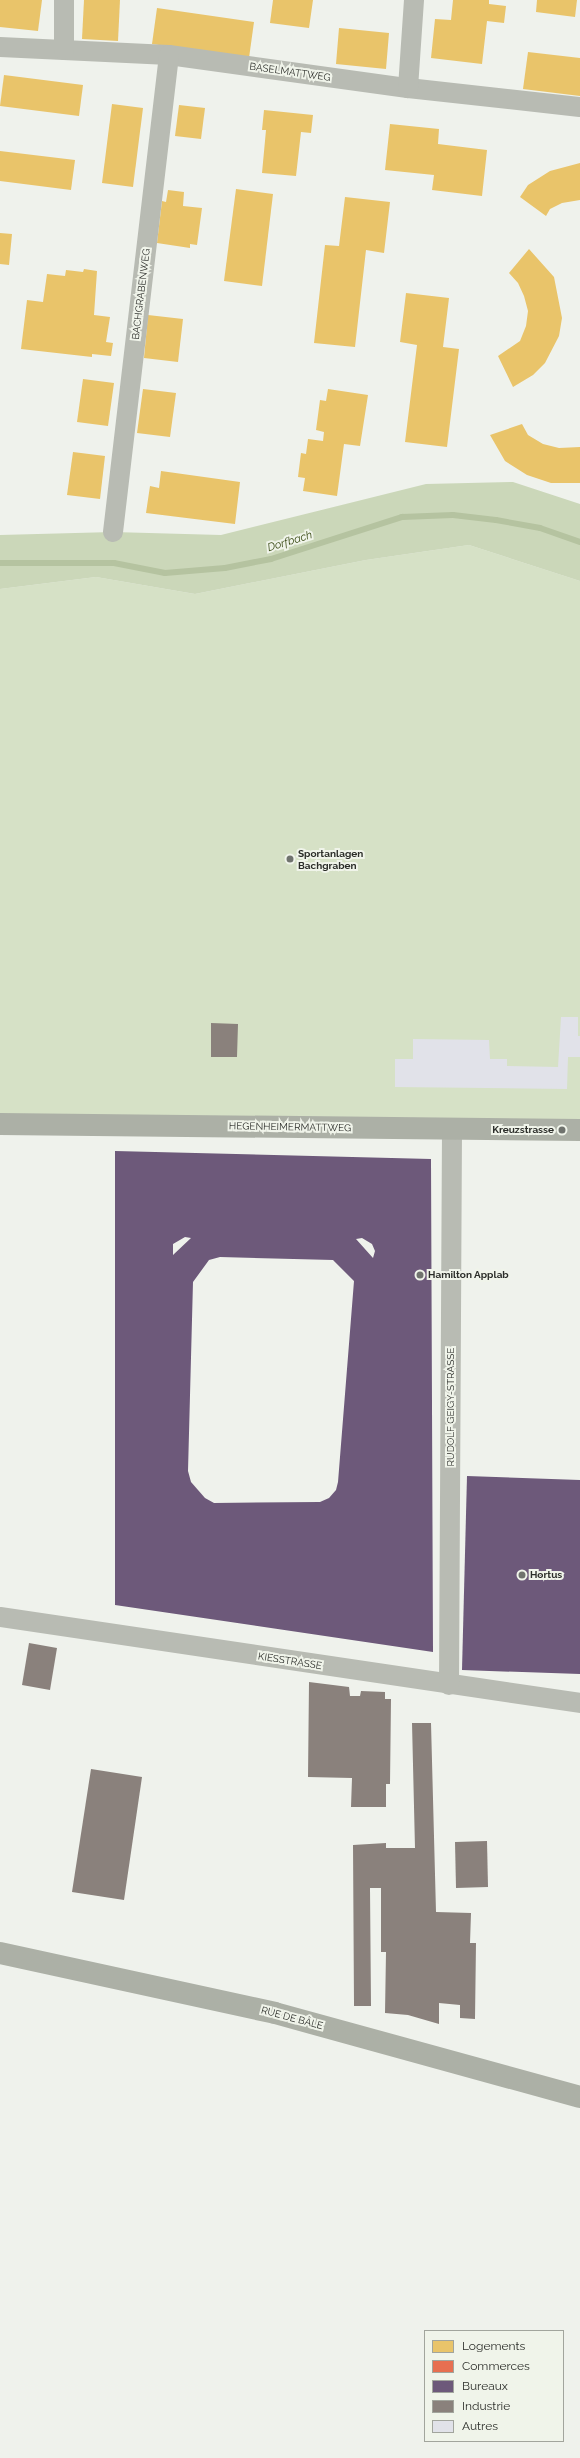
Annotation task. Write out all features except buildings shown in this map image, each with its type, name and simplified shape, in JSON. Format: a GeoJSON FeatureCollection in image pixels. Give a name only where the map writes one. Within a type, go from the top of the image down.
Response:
{"type":"FeatureCollection","features":[{"type":"Feature","properties":{"kind":"street"},"geometry":{"type":"LineString","coordinates":[[64,0],[64,50]]}},
{"type":"Feature","properties":{"kind":"street"},"geometry":{"type":"LineString","coordinates":[[408,88],[414,0]]}},
{"type":"Feature","properties":{"kind":"street","name":"BASELMATTWEG"},"geometry":{"type":"LineString","coordinates":[[0,46],[169,55],[408,88],[580,107]]}},
{"type":"Feature","properties":{"kind":"street","name":"BACHGRABENWEG"},"geometry":{"type":"LineString","coordinates":[[113,532],[169,55]]}},
{"type":"Feature","properties":{"kind":"street","name":"HEGENHEIMERMATTWEG"},"geometry":{"type":"LineString","coordinates":[[0,1124],[580,1130]]}},
{"type":"Feature","properties":{"kind":"street","name":"RUDOLF GEIGY-STRASSE"},"geometry":{"type":"LineString","coordinates":[[449,1685],[452,1129]]}},
{"type":"Feature","properties":{"kind":"street","name":"KIESSTRASSE"},"geometry":{"type":"LineString","coordinates":[[0,1617],[449,1685],[580,1703]]}},
{"type":"Feature","properties":{"kind":"street","name":"RUE DE BÂLE"},"geometry":{"type":"LineString","coordinates":[[0,1953],[275,2013],[580,2097]]}},
{"type":"Feature","properties":{"kind":"green space"},"geometry":{"type":"Polygon","coordinates":[[[513,482],[580,504],[580,581],[469,545],[366,560],[195,594],[96,577],[0,589],[0,535],[113,532],[221,535],[426,484],[513,482]]]}},
{"type":"Feature","properties":{"kind":"green space","name":"Sportanlagen Bachgraben"},"geometry":{"type":"Polygon","coordinates":[[[469,545],[580,581],[580,1130],[0,1124],[0,589],[96,577],[195,594],[366,560],[469,545]]]}},
{"type":"Feature","properties":{"kind":"waterway","name":"Dorfbach"},"geometry":{"type":"LineString","coordinates":[[0,563],[114,563],[165,573],[225,568],[271,559],[402,517],[453,515],[496,520],[540,528],[580,542]]}},
{"type":"Feature","properties":{"kind":"place","name":"Sportanlagen Bachgraben"},"geometry":{"type":"Point","coordinates":[290,859]}},
{"type":"Feature","properties":{"kind":"place","name":"Kreuzstrasse"},"geometry":{"type":"Point","coordinates":[562,1130]}},
{"type":"Feature","properties":{"kind":"place","name":"Hamilton Applab"},"geometry":{"type":"Point","coordinates":[420,1275]}},
{"type":"Feature","properties":{"kind":"place","name":"Hortus"},"geometry":{"type":"Point","coordinates":[522,1575]}}]}
